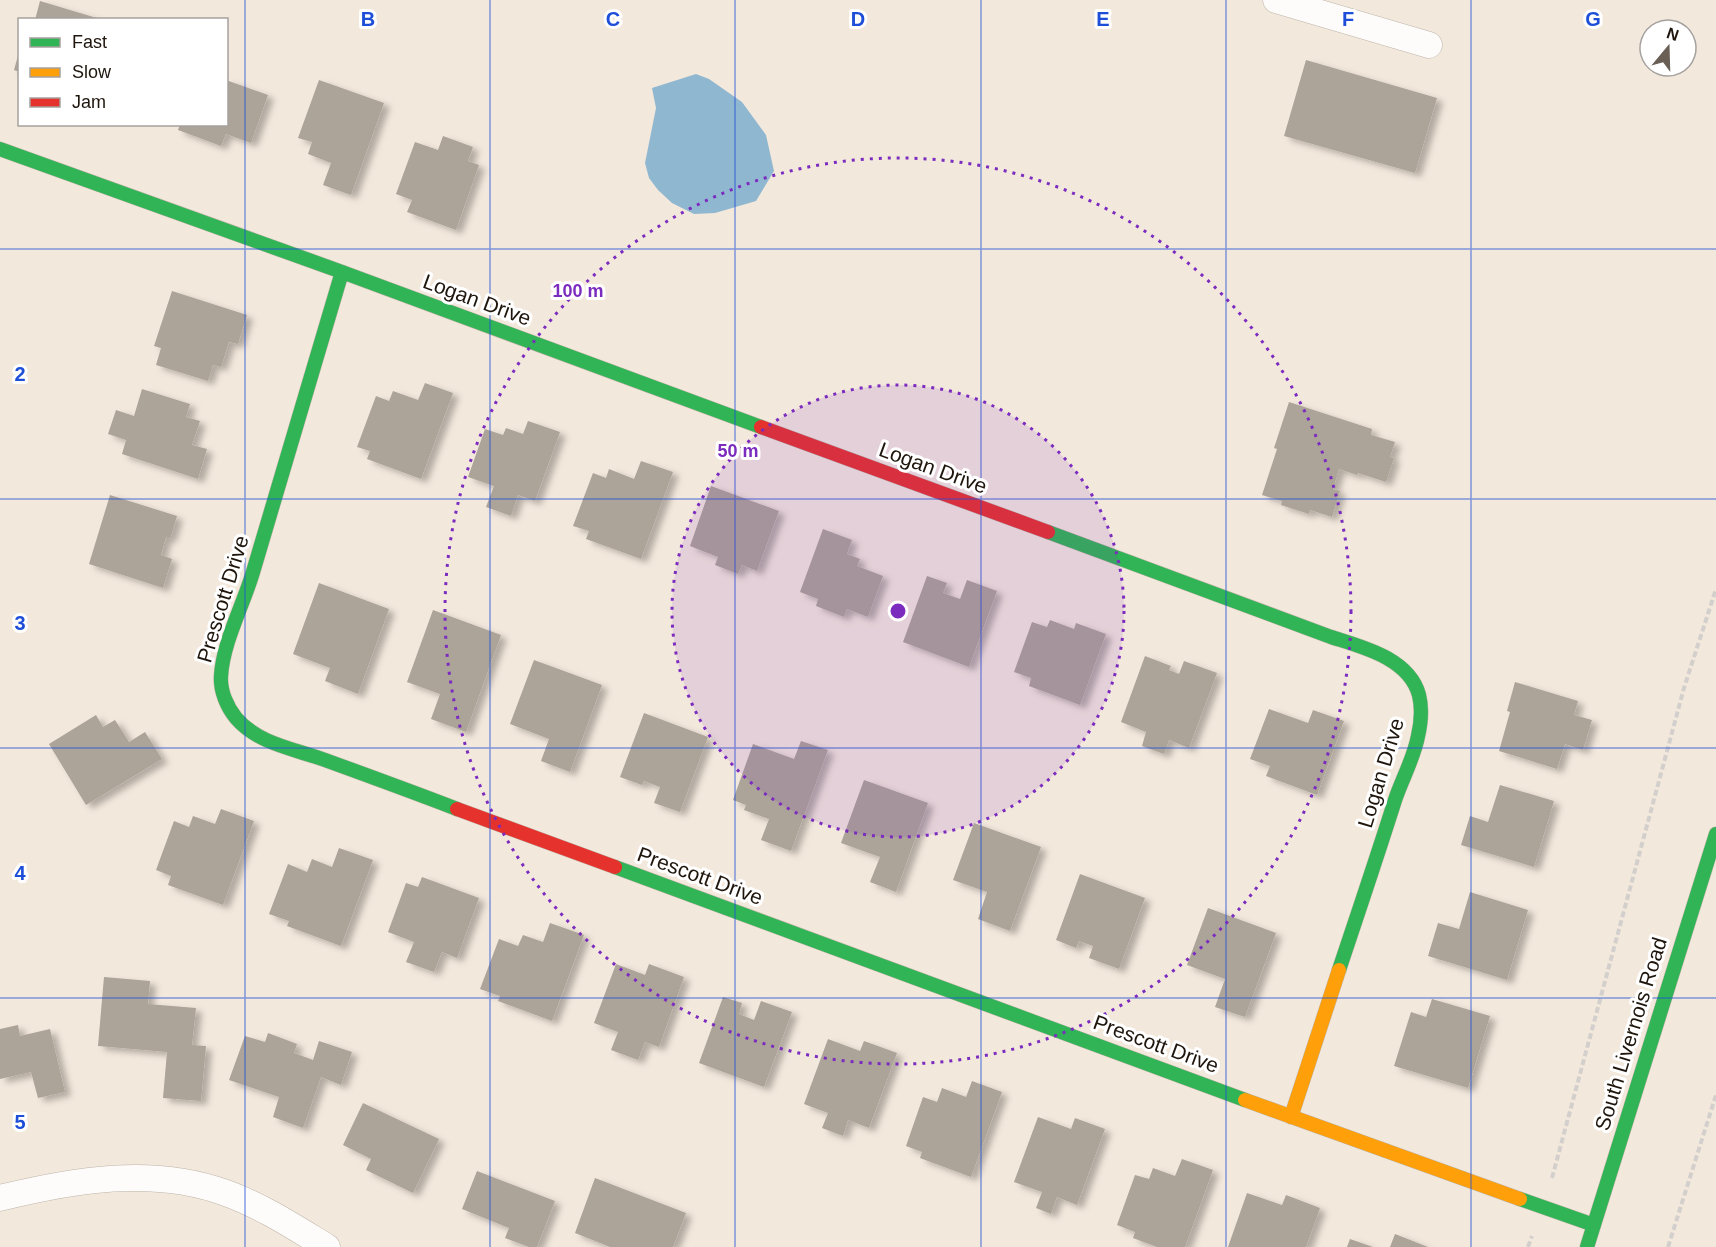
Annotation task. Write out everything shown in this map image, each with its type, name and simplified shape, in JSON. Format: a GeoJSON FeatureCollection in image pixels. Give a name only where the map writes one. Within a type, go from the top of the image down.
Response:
{"type":"FeatureCollection","features":[{"type":"Feature","properties":{"kind":"street"},"geometry":{"type":"LineString","coordinates":[[1276,0],[1311,5],[1429,45]]}},
{"type":"Feature","properties":{"kind":"street","name":"Logan Drive"},"geometry":{"type":"LineString","coordinates":[[0,149],[342,272],[1376,652],[1399,665],[1419,694],[1421,718],[1418,738],[1397,795],[1292,1117]]}},
{"type":"Feature","properties":{"kind":"street","name":"Prescott Drive"},"geometry":{"type":"LineString","coordinates":[[342,272],[243,605],[221,667],[221,688],[228,706],[241,724],[257,736],[280,745],[1292,1117],[1594,1225]]}},
{"type":"Feature","properties":{"kind":"street","name":"South Livernois Road"},"geometry":{"type":"LineString","coordinates":[[1587,1247],[1716,834]]}},
{"type":"Feature","properties":{"kind":"street"},"geometry":{"type":"LineString","coordinates":[[0,1198],[70,1182],[106,1178],[188,1182],[225,1192],[253,1204],[327,1247]]}},
{"type":"Feature","properties":{"kind":"path"},"geometry":{"type":"LineString","coordinates":[[1552,1179],[1684,688],[1716,590]]}},
{"type":"Feature","properties":{"kind":"path"},"geometry":{"type":"LineString","coordinates":[[1668,1247],[1716,1095]]}},
{"type":"Feature","properties":{"kind":"path"},"geometry":{"type":"LineString","coordinates":[[1528,1247],[1532,1235]]}},
{"type":"Feature","properties":{"kind":"water"},"geometry":{"type":"Polygon","coordinates":[[[696,74],[709,79],[742,102],[766,135],[774,171],[756,201],[715,213],[694,214],[672,203],[649,178],[645,163],[656,108],[652,88],[696,74]]]}},
{"type":"Feature","properties":{"kind":"building"},"geometry":{"type":"Polygon","coordinates":[[[40,1],[97,18],[36,18],[40,1]]]}},
{"type":"Feature","properties":{"kind":"building"},"geometry":{"type":"Polygon","coordinates":[[[18,56],[18,71],[14,70],[18,56]]]}},
{"type":"Feature","properties":{"kind":"building"},"geometry":{"type":"Polygon","coordinates":[[[1306,60],[1437,98],[1415,173],[1284,136],[1306,60]]]}},
{"type":"Feature","properties":{"kind":"building"},"geometry":{"type":"Polygon","coordinates":[[[319,80],[384,103],[351,195],[323,185],[331,163],[308,154],[312,142],[298,138],[319,80]]]}},
{"type":"Feature","properties":{"kind":"building"},"geometry":{"type":"Polygon","coordinates":[[[228,81],[268,95],[251,143],[226,134],[221,146],[178,130],[179,126],[228,126],[228,81]]]}},
{"type":"Feature","properties":{"kind":"building"},"geometry":{"type":"Polygon","coordinates":[[[443,136],[473,147],[468,161],[479,165],[456,230],[407,212],[412,200],[396,194],[415,142],[438,150],[443,136]]]}},
{"type":"Feature","properties":{"kind":"building"},"geometry":{"type":"Polygon","coordinates":[[[172,291],[247,315],[238,344],[229,342],[221,367],[213,365],[208,381],[156,365],[161,348],[154,346],[172,291]]]}},
{"type":"Feature","properties":{"kind":"building"},"geometry":{"type":"Polygon","coordinates":[[[425,383],[453,393],[421,479],[367,459],[370,451],[357,447],[376,396],[389,401],[393,391],[418,400],[425,383]]]}},
{"type":"Feature","properties":{"kind":"building"},"geometry":{"type":"Polygon","coordinates":[[[142,389],[190,404],[186,417],[200,421],[192,445],[207,449],[198,479],[122,454],[126,440],[108,434],[116,410],[134,416],[142,389]]]}},
{"type":"Feature","properties":{"kind":"building"},"geometry":{"type":"Polygon","coordinates":[[[1289,402],[1372,429],[1371,435],[1395,442],[1390,457],[1394,458],[1386,482],[1339,469],[1333,489],[1340,491],[1332,517],[1310,510],[1309,514],[1281,505],[1282,501],[1262,495],[1289,402]]]}},
{"type":"Feature","properties":{"kind":"building"},"geometry":{"type":"Polygon","coordinates":[[[528,421],[560,432],[535,501],[518,495],[511,516],[486,507],[494,486],[468,477],[485,429],[503,435],[506,428],[523,434],[528,421]]]}},
{"type":"Feature","properties":{"kind":"building"},"geometry":{"type":"Polygon","coordinates":[[[641,461],[673,472],[641,559],[586,539],[589,531],[573,526],[593,473],[606,478],[609,469],[634,479],[641,461]]]}},
{"type":"Feature","properties":{"kind":"building"},"geometry":{"type":"Polygon","coordinates":[[[711,486],[779,511],[757,571],[742,565],[738,574],[715,565],[718,557],[690,546],[711,486]]]}},
{"type":"Feature","properties":{"kind":"building"},"geometry":{"type":"Polygon","coordinates":[[[110,495],[177,516],[170,539],[166,537],[161,555],[172,559],[163,588],[89,564],[110,495]]]}},
{"type":"Feature","properties":{"kind":"building"},"geometry":{"type":"Polygon","coordinates":[[[823,529],[852,540],[847,554],[860,559],[857,566],[883,576],[868,617],[847,609],[844,617],[816,606],[818,599],[800,592],[823,529]]]}},
{"type":"Feature","properties":{"kind":"building"},"geometry":{"type":"Polygon","coordinates":[[[927,576],[947,583],[943,593],[960,599],[967,580],[997,591],[969,667],[903,642],[927,576]]]}},
{"type":"Feature","properties":{"kind":"building"},"geometry":{"type":"Polygon","coordinates":[[[319,583],[389,609],[358,694],[325,681],[330,668],[293,654],[319,583]]]}},
{"type":"Feature","properties":{"kind":"building"},"geometry":{"type":"Polygon","coordinates":[[[433,610],[501,635],[466,732],[431,719],[440,694],[407,682],[433,610]]]}},
{"type":"Feature","properties":{"kind":"building"},"geometry":{"type":"Polygon","coordinates":[[[1050,620],[1074,629],[1076,623],[1106,634],[1080,705],[1029,686],[1031,678],[1014,672],[1032,622],[1047,627],[1050,620]]]}},
{"type":"Feature","properties":{"kind":"building"},"geometry":{"type":"Polygon","coordinates":[[[1145,656],[1171,666],[1169,670],[1179,674],[1184,661],[1217,673],[1189,748],[1169,740],[1164,754],[1142,746],[1146,732],[1121,722],[1145,656]]]}},
{"type":"Feature","properties":{"kind":"building"},"geometry":{"type":"Polygon","coordinates":[[[534,660],[602,685],[570,772],[541,761],[549,739],[510,724],[534,660]]]}},
{"type":"Feature","properties":{"kind":"building"},"geometry":{"type":"Polygon","coordinates":[[[1515,682],[1578,701],[1574,715],[1592,720],[1583,750],[1565,744],[1557,769],[1499,751],[1510,712],[1507,711],[1515,682]]]}},
{"type":"Feature","properties":{"kind":"building"},"geometry":{"type":"Polygon","coordinates":[[[1269,709],[1308,723],[1313,710],[1344,721],[1317,795],[1266,776],[1270,766],[1250,759],[1269,709]]]}},
{"type":"Feature","properties":{"kind":"building"},"geometry":{"type":"Polygon","coordinates":[[[644,713],[708,737],[680,812],[654,803],[660,787],[644,781],[642,785],[620,777],[644,713]]]}},
{"type":"Feature","properties":{"kind":"building"},"geometry":{"type":"Polygon","coordinates":[[[96,715],[103,727],[115,720],[129,742],[145,732],[162,759],[86,805],[49,744],[96,715]]]}},
{"type":"Feature","properties":{"kind":"building"},"geometry":{"type":"Polygon","coordinates":[[[801,741],[828,750],[791,851],[761,840],[769,819],[744,810],[746,805],[733,800],[753,744],[794,759],[801,741]]]}},
{"type":"Feature","properties":{"kind":"building"},"geometry":{"type":"Polygon","coordinates":[[[864,780],[928,803],[896,892],[870,882],[880,857],[841,843],[864,780]]]}},
{"type":"Feature","properties":{"kind":"building"},"geometry":{"type":"Polygon","coordinates":[[[1500,785],[1554,801],[1534,867],[1461,845],[1470,816],[1488,822],[1500,785]]]}},
{"type":"Feature","properties":{"kind":"building"},"geometry":{"type":"Polygon","coordinates":[[[221,809],[254,821],[223,905],[168,885],[171,876],[156,870],[174,821],[189,827],[193,816],[215,824],[221,809]]]}},
{"type":"Feature","properties":{"kind":"building"},"geometry":{"type":"Polygon","coordinates":[[[974,823],[1041,847],[1010,931],[978,919],[987,892],[953,880],[974,823]]]}},
{"type":"Feature","properties":{"kind":"building"},"geometry":{"type":"Polygon","coordinates":[[[339,848],[373,860],[341,946],[287,926],[289,921],[269,914],[288,864],[307,872],[312,859],[332,867],[339,848]]]}},
{"type":"Feature","properties":{"kind":"building"},"geometry":{"type":"Polygon","coordinates":[[[1080,874],[1145,898],[1119,969],[1089,958],[1093,946],[1079,941],[1076,948],[1056,940],[1080,874]]]}},
{"type":"Feature","properties":{"kind":"building"},"geometry":{"type":"Polygon","coordinates":[[[422,877],[479,898],[457,958],[442,952],[434,972],[406,962],[414,942],[388,932],[406,883],[418,887],[422,877]]]}},
{"type":"Feature","properties":{"kind":"building"},"geometry":{"type":"Polygon","coordinates":[[[1470,892],[1528,910],[1507,980],[1428,956],[1438,923],[1459,929],[1470,892]]]}},
{"type":"Feature","properties":{"kind":"building"},"geometry":{"type":"Polygon","coordinates":[[[1208,908],[1276,933],[1245,1017],[1215,1007],[1225,979],[1187,965],[1208,908]]]}},
{"type":"Feature","properties":{"kind":"building"},"geometry":{"type":"Polygon","coordinates":[[[550,923],[584,935],[552,1021],[498,1001],[500,996],[480,989],[499,939],[518,946],[523,935],[543,942],[550,923]]]}},
{"type":"Feature","properties":{"kind":"building"},"geometry":{"type":"Polygon","coordinates":[[[616,964],[645,975],[649,964],[684,977],[659,1047],[645,1042],[638,1060],[611,1050],[618,1032],[594,1023],[616,964]]]}},
{"type":"Feature","properties":{"kind":"building"},"geometry":{"type":"Polygon","coordinates":[[[104,977],[150,981],[148,1004],[196,1008],[192,1045],[206,1046],[201,1101],[163,1098],[167,1052],[98,1046],[104,977]]]}},
{"type":"Feature","properties":{"kind":"building"},"geometry":{"type":"Polygon","coordinates":[[[723,997],[742,1003],[739,1014],[754,1020],[761,1001],[792,1012],[764,1087],[699,1063],[723,997]]]}},
{"type":"Feature","properties":{"kind":"building"},"geometry":{"type":"Polygon","coordinates":[[[1432,999],[1490,1016],[1468,1088],[1394,1066],[1411,1012],[1426,1017],[1432,999]]]}},
{"type":"Feature","properties":{"kind":"building"},"geometry":{"type":"Polygon","coordinates":[[[18,1025],[20,1036],[50,1029],[65,1092],[38,1098],[31,1072],[0,1079],[0,1029],[18,1025]]]}},
{"type":"Feature","properties":{"kind":"building"},"geometry":{"type":"Polygon","coordinates":[[[268,1033],[297,1044],[294,1053],[313,1060],[319,1041],[352,1052],[341,1085],[321,1077],[303,1128],[273,1117],[279,1097],[229,1080],[245,1036],[265,1042],[268,1033]]]}},
{"type":"Feature","properties":{"kind":"building"},"geometry":{"type":"Polygon","coordinates":[[[828,1039],[860,1051],[864,1041],[897,1053],[869,1128],[848,1120],[843,1136],[822,1128],[828,1113],[804,1104],[828,1039]]]}},
{"type":"Feature","properties":{"kind":"building"},"geometry":{"type":"Polygon","coordinates":[[[972,1081],[1002,1092],[971,1177],[920,1158],[922,1152],[906,1146],[923,1097],[937,1102],[942,1088],[966,1097],[972,1081]]]}},
{"type":"Feature","properties":{"kind":"building"},"geometry":{"type":"Polygon","coordinates":[[[363,1103],[439,1139],[413,1193],[366,1170],[371,1159],[343,1145],[363,1103]]]}},
{"type":"Feature","properties":{"kind":"building"},"geometry":{"type":"Polygon","coordinates":[[[1038,1117],[1071,1129],[1075,1118],[1105,1129],[1077,1205],[1057,1197],[1051,1214],[1036,1208],[1042,1192],[1014,1182],[1038,1117]]]}},
{"type":"Feature","properties":{"kind":"building"},"geometry":{"type":"Polygon","coordinates":[[[1182,1159],[1213,1170],[1185,1247],[1157,1247],[1133,1238],[1135,1232],[1117,1225],[1135,1175],[1149,1179],[1153,1168],[1175,1176],[1182,1159]]]}},
{"type":"Feature","properties":{"kind":"building"},"geometry":{"type":"Polygon","coordinates":[[[477,1171],[555,1201],[537,1247],[529,1247],[505,1238],[509,1228],[462,1209],[477,1171]]]}},
{"type":"Feature","properties":{"kind":"building"},"geometry":{"type":"Polygon","coordinates":[[[595,1178],[686,1213],[673,1247],[610,1247],[575,1233],[595,1178]]]}},
{"type":"Feature","properties":{"kind":"building"},"geometry":{"type":"Polygon","coordinates":[[[1247,1193],[1282,1205],[1286,1195],[1320,1208],[1306,1247],[1228,1247],[1247,1193]]]}},
{"type":"Feature","properties":{"kind":"building"},"geometry":{"type":"Polygon","coordinates":[[[1395,1234],[1428,1247],[1390,1247],[1395,1234]]]}},
{"type":"Feature","properties":{"kind":"building"},"geometry":{"type":"Polygon","coordinates":[[[1350,1239],[1373,1247],[1347,1247],[1350,1239]]]}},
{"type":"Feature","properties":{"kind":"traffic: fast"},"geometry":{"type":"LineString","coordinates":[[0,149],[342,272],[761,427]]}},
{"type":"Feature","properties":{"kind":"traffic: fast"},"geometry":{"type":"LineString","coordinates":[[342,272],[249,585],[225,650],[221,676],[223,693],[236,718],[245,727],[266,740],[457,809]]}},
{"type":"Feature","properties":{"kind":"traffic: fast"},"geometry":{"type":"LineString","coordinates":[[1048,532],[1370,650],[1395,663],[1414,682],[1421,710],[1416,744],[1395,800],[1339,970]]}},
{"type":"Feature","properties":{"kind":"traffic: fast"},"geometry":{"type":"LineString","coordinates":[[1587,1247],[1716,834]]}},
{"type":"Feature","properties":{"kind":"traffic: fast"},"geometry":{"type":"LineString","coordinates":[[615,867],[1245,1100]]}},
{"type":"Feature","properties":{"kind":"traffic: fast"},"geometry":{"type":"LineString","coordinates":[[1520,1199],[1594,1225]]}},
{"type":"Feature","properties":{"kind":"traffic: slow"},"geometry":{"type":"LineString","coordinates":[[1291,1117],[1339,970]]}},
{"type":"Feature","properties":{"kind":"traffic: slow"},"geometry":{"type":"LineString","coordinates":[[1245,1100],[1520,1199]]}},
{"type":"Feature","properties":{"kind":"traffic: jam"},"geometry":{"type":"LineString","coordinates":[[761,427],[1048,532]]}},
{"type":"Feature","properties":{"kind":"traffic: jam"},"geometry":{"type":"LineString","coordinates":[[457,809],[615,867]]}}]}
